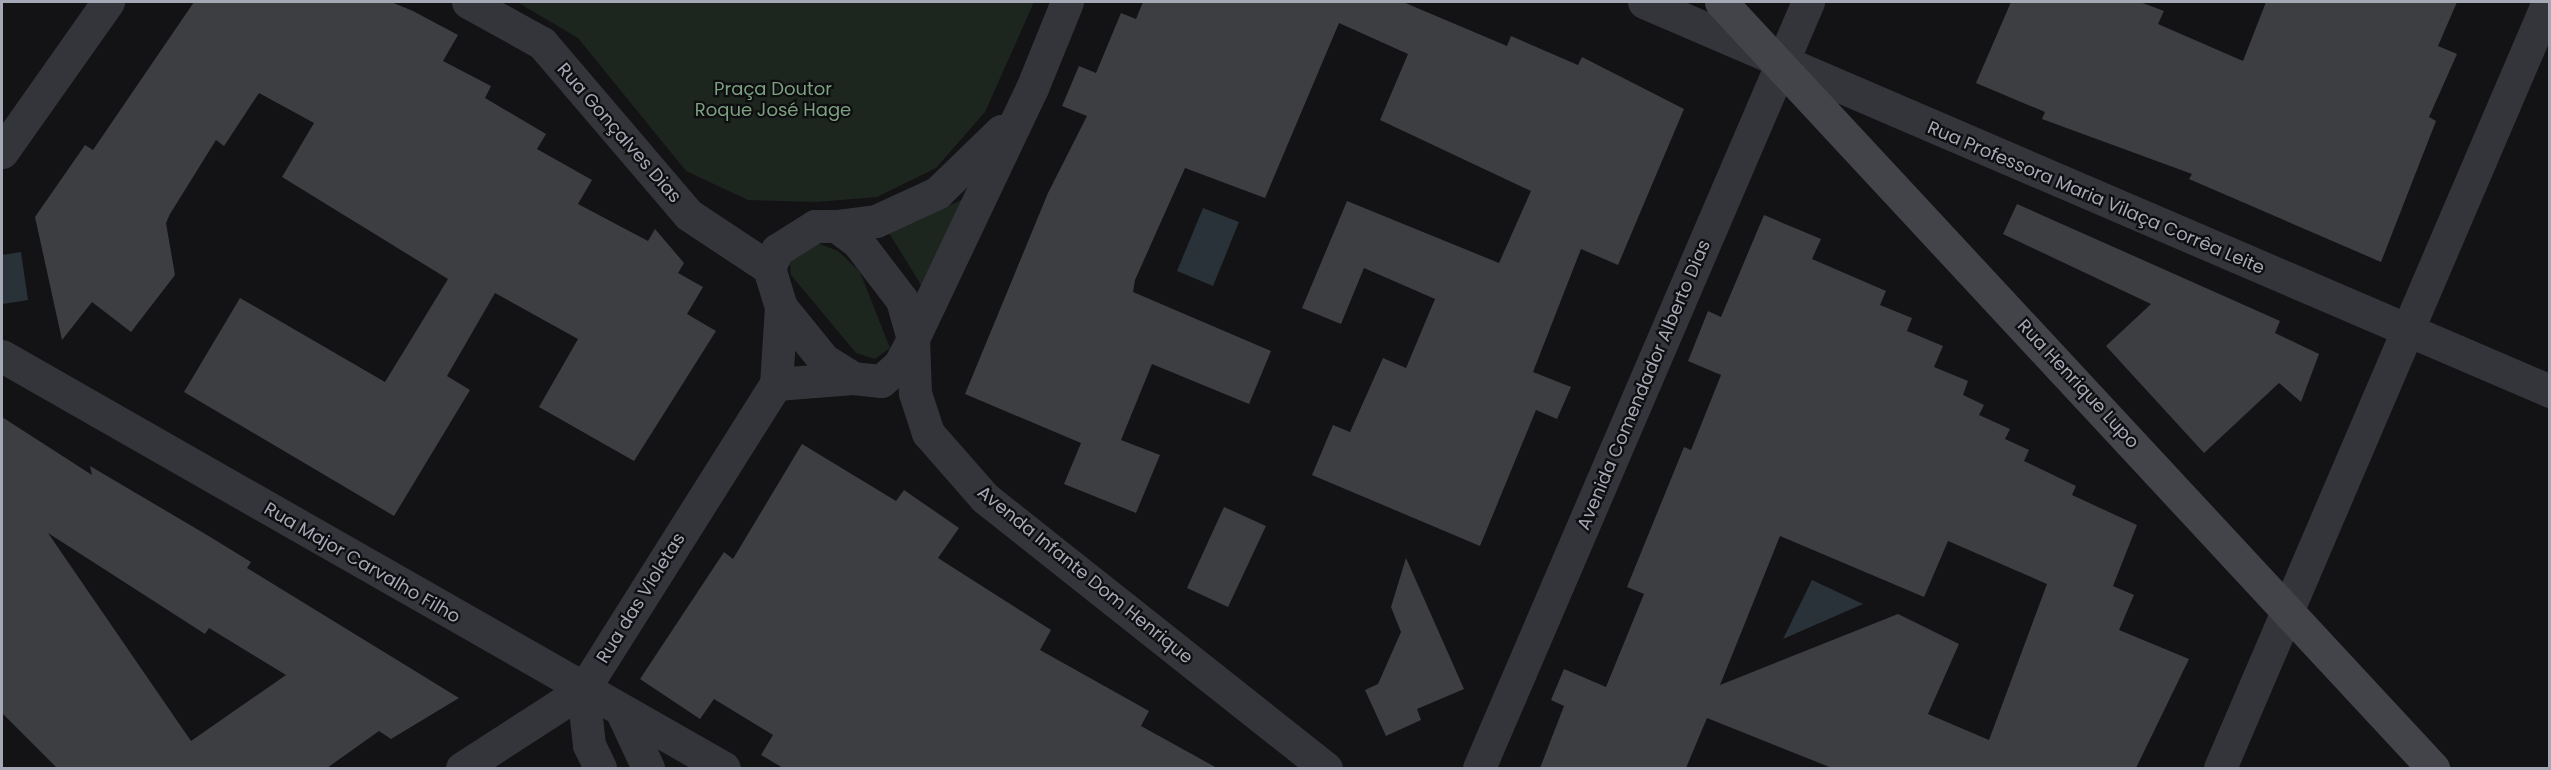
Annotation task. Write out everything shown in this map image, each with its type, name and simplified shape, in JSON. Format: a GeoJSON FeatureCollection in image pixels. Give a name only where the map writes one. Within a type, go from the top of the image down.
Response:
{"type":"FeatureCollection","features":[{"type":"Feature","properties":{"kind":"street"},"geometry":{"type":"LineString","coordinates":[[2,152],[108,2]]}},
{"type":"Feature","properties":{"kind":"street","name":"Rua Gonçalves Dias"},"geometry":{"type":"LineString","coordinates":[[468,2],[542,43],[689,215],[769,268]]}},
{"type":"Feature","properties":{"kind":"street"},"geometry":{"type":"LineString","coordinates":[[776,384],[853,378],[881,381],[899,365],[1032,88],[1067,2]]}},
{"type":"Feature","properties":{"kind":"street","name":"Rua Professora Maria Vilaça Corrêa Leite"},"geometry":{"type":"LineString","coordinates":[[1644,2],[1781,64],[2550,390]]}},
{"type":"Feature","properties":{"kind":"street","name":"Rua Henrique Lupo"},"geometry":{"type":"LineString","coordinates":[[1721,2],[2433,768]]}},
{"type":"Feature","properties":{"kind":"street","name":"Avenida Comendador Alberto Dias"},"geometry":{"type":"LineString","coordinates":[[1479,768],[1808,2]]}},
{"type":"Feature","properties":{"kind":"street"},"geometry":{"type":"LineString","coordinates":[[2220,768],[2288,612],[2405,329],[2548,2]]}},
{"type":"Feature","properties":{"kind":"street"},"geometry":{"type":"LineString","coordinates":[[853,378],[824,360],[781,307],[769,268],[777,250],[800,233],[876,220],[937,193],[985,152],[1032,88]]}},
{"type":"Feature","properties":{"kind":"street"},"geometry":{"type":"LineString","coordinates":[[836,226],[879,262],[902,300],[913,339]]}},
{"type":"Feature","properties":{"kind":"street","name":"Rua das Violetas"},"geometry":{"type":"LineString","coordinates":[[462,768],[584,690],[776,384],[781,307]]}},
{"type":"Feature","properties":{"kind":"street","name":"Avenda Infante Dom Henrique"},"geometry":{"type":"LineString","coordinates":[[913,339],[915,393],[928,433],[985,498],[1326,768]]}},
{"type":"Feature","properties":{"kind":"street","name":"Rua Major Carvalho Filho"},"geometry":{"type":"LineString","coordinates":[[2,356],[724,768]]}},
{"type":"Feature","properties":{"kind":"street"},"geometry":{"type":"LineString","coordinates":[[584,690],[589,745],[600,768]]}},
{"type":"Feature","properties":{"kind":"street"},"geometry":{"type":"LineString","coordinates":[[621,710],[648,768]]}},
{"type":"Feature","properties":{"kind":"green space","name":"Praça Doutor Roque José Hage"},"geometry":{"type":"Polygon","coordinates":[[[517,2],[1034,2],[985,112],[936,168],[877,197],[816,202],[748,200],[686,171],[578,38],[517,2]]]}},
{"type":"Feature","properties":{"kind":"green space"},"geometry":{"type":"Polygon","coordinates":[[[968,197],[926,293],[889,233],[968,197]]]}},
{"type":"Feature","properties":{"kind":"green space"},"geometry":{"type":"Polygon","coordinates":[[[818,243],[838,251],[860,272],[890,348],[875,359],[856,353],[791,275],[789,256],[818,243]]]}},
{"type":"Feature","properties":{"kind":"shaded area"},"geometry":{"type":"Polygon","coordinates":[[[1203,208],[1239,222],[1213,286],[1177,271],[1203,208]]]}},
{"type":"Feature","properties":{"kind":"shaded area"},"geometry":{"type":"Polygon","coordinates":[[[21,252],[28,300],[3,304],[2,255],[21,252]]]}},
{"type":"Feature","properties":{"kind":"shaded area"},"geometry":{"type":"Polygon","coordinates":[[[1812,580],[1863,604],[1783,639],[1812,580]]]}},
{"type":"Feature","properties":{"kind":"building"},"geometry":{"type":"Polygon","coordinates":[[[194,2],[391,2],[413,11],[458,35],[443,61],[491,86],[485,98],[546,134],[537,149],[592,180],[578,204],[648,241],[655,229],[684,263],[678,273],[703,287],[687,314],[716,331],[634,461],[539,407],[578,339],[495,293],[447,376],[470,390],[394,516],[184,392],[240,298],[385,382],[448,279],[282,177],[314,123],[259,93],[224,146],[216,140],[170,214],[166,223],[175,275],[131,332],[92,302],[62,340],[35,217],[85,145],[93,150],[194,2]]]}},
{"type":"Feature","properties":{"kind":"building"},"geometry":{"type":"Polygon","coordinates":[[[1143,2],[1403,2],[1507,46],[1511,36],[1578,65],[1582,57],[1684,109],[1618,265],[1581,249],[1533,372],[1571,387],[1557,419],[1536,410],[1480,546],[1312,475],[1333,425],[1350,432],[1383,358],[1406,368],[1435,299],[1364,268],[1341,324],[1302,308],[1347,201],[1499,263],[1531,191],[1380,120],[1408,54],[1339,23],[1265,198],[1185,168],[1135,280],[1133,292],[1271,351],[1249,404],[1152,364],[1121,440],[1160,455],[1136,513],[1064,484],[1081,443],[965,394],[1048,193],[1087,116],[1062,106],[1079,66],[1096,73],[1121,13],[1136,19],[1143,2]]]}},
{"type":"Feature","properties":{"kind":"building"},"geometry":{"type":"Polygon","coordinates":[[[2011,2],[2140,2],[2164,11],[2158,24],[2243,61],[2266,2],[2457,2],[2438,46],[2457,54],[2429,117],[2436,121],[2381,262],[2189,179],[2192,174],[2042,119],[2045,112],[1976,83],[2011,2]]]}},
{"type":"Feature","properties":{"kind":"building"},"geometry":{"type":"Polygon","coordinates":[[[2017,204],[2280,321],[2275,333],[2319,354],[2301,402],[2279,383],[2204,453],[2106,346],[2151,304],[2003,234],[2017,204]]]}},
{"type":"Feature","properties":{"kind":"building"},"geometry":{"type":"Polygon","coordinates":[[[1764,215],[1821,239],[1812,259],[1886,291],[1880,305],[1912,318],[1907,331],[1943,346],[1934,367],[1968,381],[1963,395],[1984,405],[1979,415],[2010,429],[2005,439],[2029,450],[2024,461],[2076,486],[2072,495],[2137,525],[2113,586],[2134,595],[2119,630],[2189,659],[2136,768],[1832,768],[1707,718],[1686,768],[1540,768],[1564,706],[1551,700],[1564,669],[1606,687],[1644,594],[1627,587],[1684,447],[1691,450],[1721,375],[1688,361],[1708,311],[1721,317],[1764,215]],[[1780,536],[1720,685],[1898,614],[1959,644],[1928,714],[1989,740],[2047,584],[1948,541],[1924,597],[1780,536]]]}},
{"type":"Feature","properties":{"kind":"building"},"geometry":{"type":"Polygon","coordinates":[[[2,417],[92,475],[90,466],[251,562],[247,568],[459,698],[391,739],[379,731],[327,768],[57,768],[2,713],[2,417]],[[48,533],[191,741],[286,675],[209,628],[205,634],[48,533]]]}},
{"type":"Feature","properties":{"kind":"building"},"geometry":{"type":"Polygon","coordinates":[[[802,444],[896,501],[904,490],[959,528],[938,558],[1051,630],[1040,650],[1149,711],[1141,726],[1217,768],[783,768],[761,755],[773,735],[714,699],[700,719],[640,679],[724,552],[733,559],[802,444]]]}},
{"type":"Feature","properties":{"kind":"building"},"geometry":{"type":"Polygon","coordinates":[[[1224,507],[1266,526],[1228,607],[1187,588],[1224,507]]]}},
{"type":"Feature","properties":{"kind":"building"},"geometry":{"type":"Polygon","coordinates":[[[1406,558],[1464,689],[1417,709],[1421,720],[1386,736],[1365,690],[1378,684],[1401,632],[1391,607],[1406,558]]]}}]}
